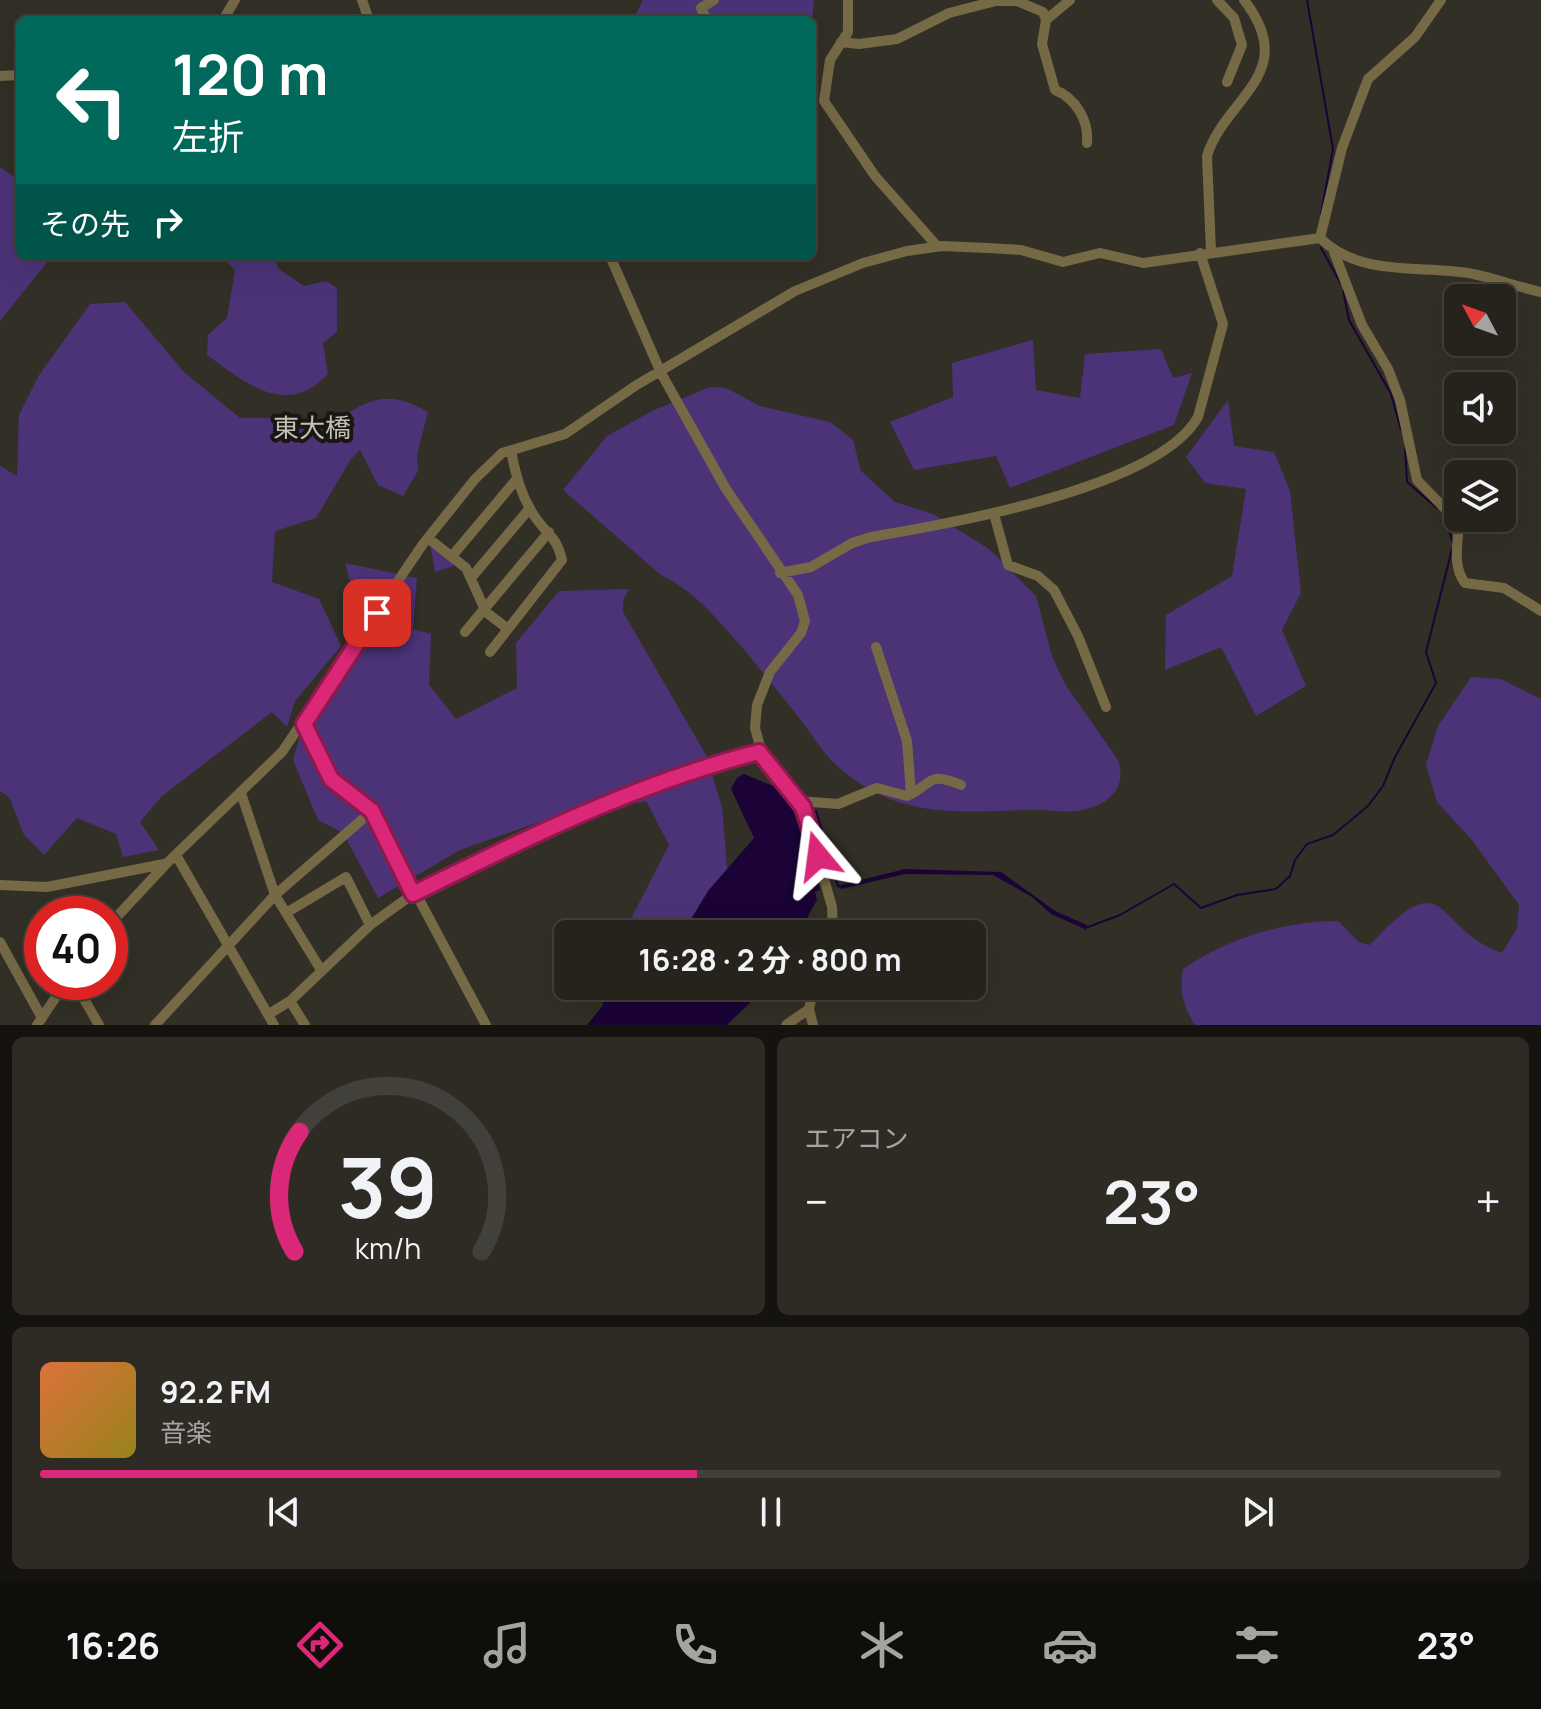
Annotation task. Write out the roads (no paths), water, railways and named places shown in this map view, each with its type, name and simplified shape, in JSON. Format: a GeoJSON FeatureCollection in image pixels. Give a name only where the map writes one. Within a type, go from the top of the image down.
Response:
{"type":"FeatureCollection","features":[{"type":"Feature","properties":{"kind":"street"},"geometry":{"type":"LineString","coordinates":[[705,16],[701,8],[714,0]]}},
{"type":"Feature","properties":{"kind":"street"},"geometry":{"type":"LineString","coordinates":[[848,0],[848,32],[830,60],[824,101],[875,176],[937,246]]}},
{"type":"Feature","properties":{"kind":"street"},"geometry":{"type":"LineString","coordinates":[[1046,20],[1070,0]]}},
{"type":"Feature","properties":{"kind":"street"},"geometry":{"type":"LineString","coordinates":[[1217,0],[1234,18],[1242,45],[1227,82]]}},
{"type":"Feature","properties":{"kind":"street"},"geometry":{"type":"LineString","coordinates":[[780,573],[811,567],[852,543],[871,537],[994,514],[1069,493],[1173,445],[1191,430],[1205,396],[1223,324],[1206,253],[1207,156],[1211,143],[1250,89],[1264,56],[1262,33],[1244,0]]}},
{"type":"Feature","properties":{"kind":"street"},"geometry":{"type":"LineString","coordinates":[[1320,238],[1342,148],[1368,79],[1415,37],[1441,0]]}},
{"type":"Feature","properties":{"kind":"street"},"geometry":{"type":"LineString","coordinates":[[841,42],[859,44],[897,39],[936,18],[996,1],[1034,6],[1043,12],[1046,20],[1042,44],[1055,90],[1068,95],[1087,123],[1087,143]]}},
{"type":"Feature","properties":{"kind":"street"},"geometry":{"type":"LineString","coordinates":[[128,905],[282,752],[428,538],[475,479],[502,453],[565,434],[795,291],[863,263],[937,246],[1021,250],[1063,262],[1100,253],[1143,263],[1320,238]]}},
{"type":"Feature","properties":{"kind":"street"},"geometry":{"type":"LineString","coordinates":[[1320,238],[1334,252],[1362,325],[1388,369],[1400,400],[1417,480],[1459,523],[1456,562],[1460,576],[1465,583],[1504,588],[1541,611]]}},
{"type":"Feature","properties":{"kind":"street"},"geometry":{"type":"LineString","coordinates":[[1334,252],[1380,266],[1470,273],[1541,292]]}},
{"type":"Feature","properties":{"kind":"street"},"geometry":{"type":"LineString","coordinates":[[612,260],[661,373],[726,489],[780,573],[798,595],[805,621],[801,633],[770,672],[757,705],[759,752],[799,801],[832,907],[832,920]]}},
{"type":"Feature","properties":{"kind":"street"},"geometry":{"type":"LineString","coordinates":[[490,652],[562,560],[557,538],[530,508],[516,480],[511,451]]}},
{"type":"Feature","properties":{"kind":"street"},"geometry":{"type":"LineString","coordinates":[[452,556],[516,480]]}},
{"type":"Feature","properties":{"kind":"street"},"geometry":{"type":"LineString","coordinates":[[471,578],[530,508]]}},
{"type":"Feature","properties":{"kind":"street"},"geometry":{"type":"LineString","coordinates":[[994,514],[1008,565],[1038,576],[1054,590],[1078,636],[1106,707]]}},
{"type":"Feature","properties":{"kind":"street"},"geometry":{"type":"LineString","coordinates":[[465,632],[549,532]]}},
{"type":"Feature","properties":{"kind":"street"},"geometry":{"type":"LineString","coordinates":[[428,538],[466,568],[485,608],[508,629]]}},
{"type":"Feature","properties":{"kind":"street"},"geometry":{"type":"LineString","coordinates":[[876,647],[907,741],[911,794]]}},
{"type":"Feature","properties":{"kind":"street"},"geometry":{"type":"LineString","coordinates":[[304,724],[331,779],[372,811],[413,894],[486,1025]]}},
{"type":"Feature","properties":{"kind":"street"},"geometry":{"type":"LineString","coordinates":[[269,1014],[290,1001],[370,925],[413,894],[551,825],[621,796],[705,766],[759,752]]}},
{"type":"Feature","properties":{"kind":"street"},"geometry":{"type":"LineString","coordinates":[[799,801],[838,804],[877,788],[911,794],[928,780],[939,779],[961,785]]}},
{"type":"Feature","properties":{"kind":"street"},"geometry":{"type":"LineString","coordinates":[[241,793],[275,895],[321,970]]}},
{"type":"Feature","properties":{"kind":"street"},"geometry":{"type":"LineString","coordinates":[[155,1025],[275,895],[372,811]]}},
{"type":"Feature","properties":{"kind":"street"},"geometry":{"type":"LineString","coordinates":[[176,855],[274,1025]]}},
{"type":"Feature","properties":{"kind":"street"},"geometry":{"type":"LineString","coordinates":[[0,885],[47,887],[166,864]]}},
{"type":"Feature","properties":{"kind":"street"},"geometry":{"type":"LineString","coordinates":[[286,913],[346,877],[370,925]]}},
{"type":"Feature","properties":{"kind":"street"},"geometry":{"type":"LineString","coordinates":[[0,942],[40,1021],[54,1000]]}},
{"type":"Feature","properties":{"kind":"street"},"geometry":{"type":"LineString","coordinates":[[84,1000],[99,1025]]}},
{"type":"Feature","properties":{"kind":"street"},"geometry":{"type":"LineString","coordinates":[[801,1025],[811,1000]]}},
{"type":"Feature","properties":{"kind":"street"},"geometry":{"type":"LineString","coordinates":[[290,1001],[305,1025]]}},
{"type":"Feature","properties":{"kind":"street"},"geometry":{"type":"LineString","coordinates":[[786,1025],[809,1009]]}},
{"type":"Feature","properties":{"kind":"street"},"geometry":{"type":"LineString","coordinates":[[809,1009],[813,1025]]}},
{"type":"Feature","properties":{"kind":"waterway"},"geometry":{"type":"LineString","coordinates":[[1307,0],[1333,149],[1321,214]]}},
{"type":"Feature","properties":{"kind":"waterway"},"geometry":{"type":"LineString","coordinates":[[1321,248],[1341,284]]}},
{"type":"Feature","properties":{"kind":"waterway"},"geometry":{"type":"LineString","coordinates":[[1343,290],[1349,320],[1391,394],[1401,430]]}},
{"type":"Feature","properties":{"kind":"waterway"},"geometry":{"type":"LineString","coordinates":[[1405,448],[1407,482],[1437,508]]}},
{"type":"Feature","properties":{"kind":"waterway"},"geometry":{"type":"LineString","coordinates":[[1449,532],[1453,543]]}},
{"type":"Feature","properties":{"kind":"waterway"},"geometry":{"type":"LineString","coordinates":[[1088,927],[1120,915],[1174,884],[1201,908],[1237,895],[1276,889],[1290,876],[1295,860],[1307,844],[1333,835],[1368,806],[1383,786],[1395,757],[1436,683],[1426,652],[1452,549]]}},
{"type":"Feature","properties":{"kind":"waterway"},"geometry":{"type":"LineString","coordinates":[[816,811],[838,886],[842,887]]}},
{"type":"Feature","properties":{"kind":"district","name":"東大橋"},"geometry":{"type":"Point","coordinates":[312,427]}}]}
